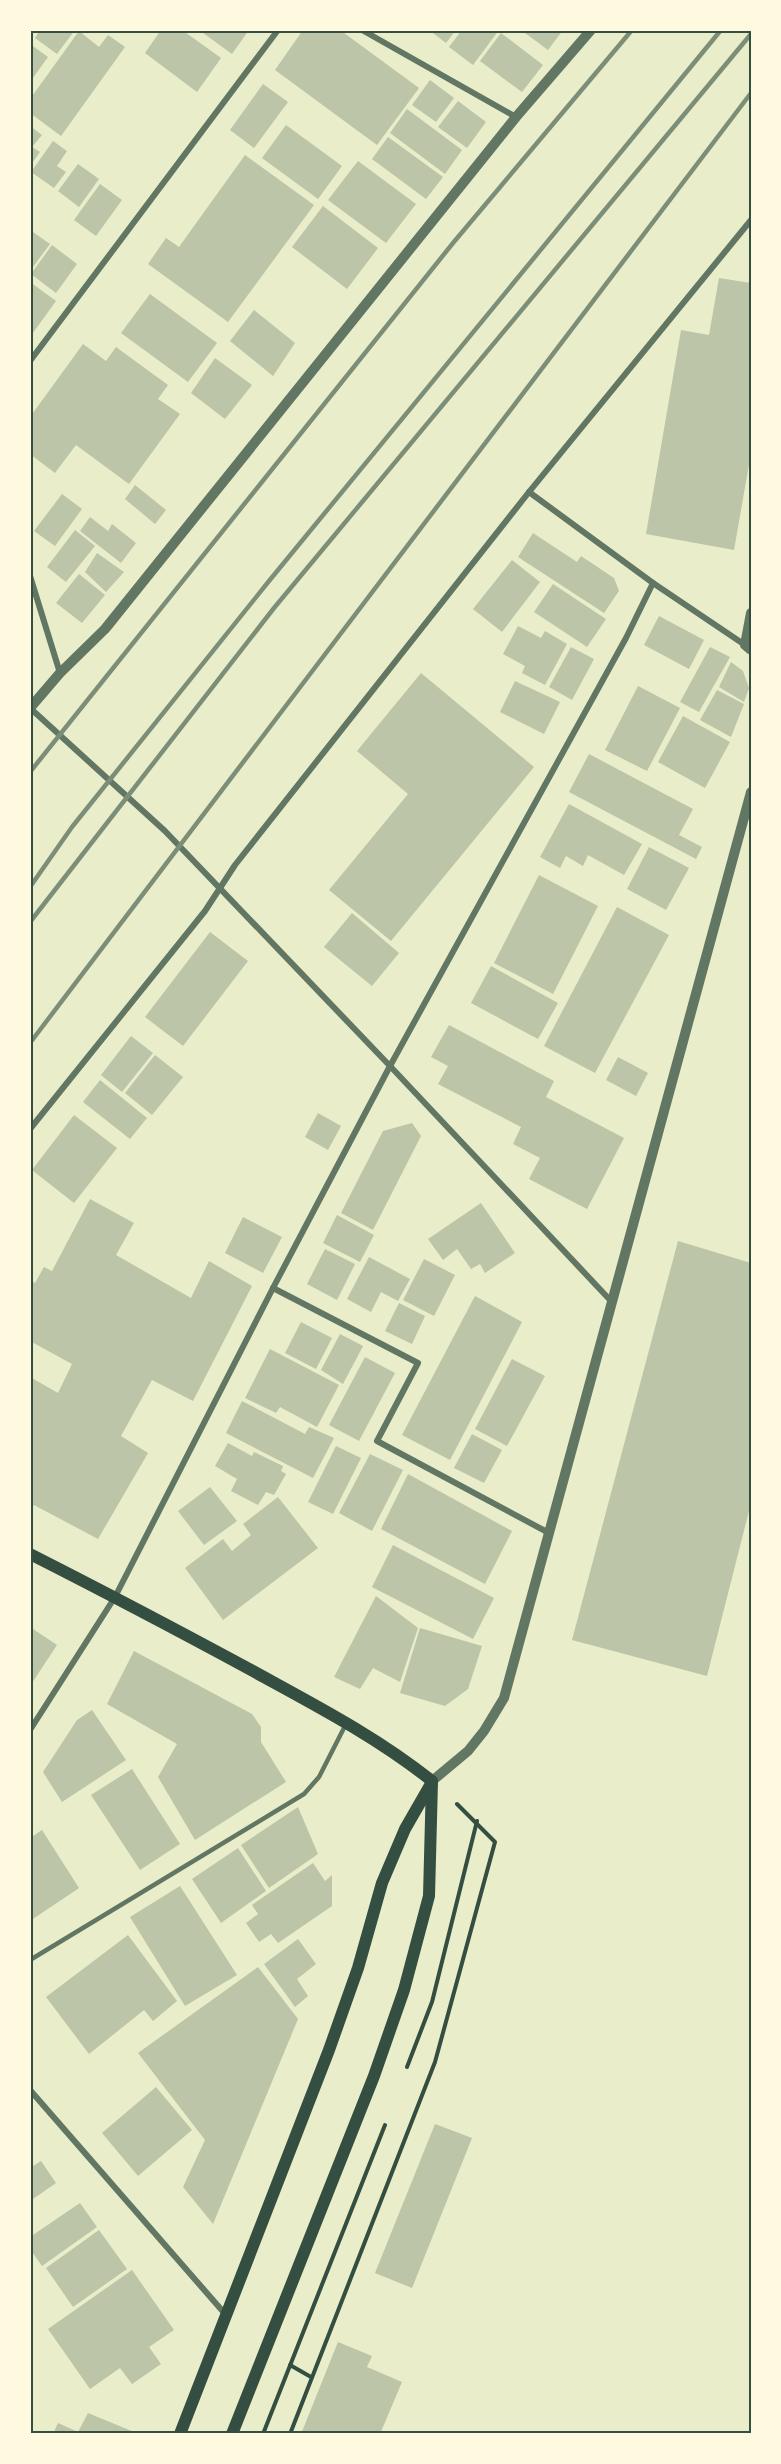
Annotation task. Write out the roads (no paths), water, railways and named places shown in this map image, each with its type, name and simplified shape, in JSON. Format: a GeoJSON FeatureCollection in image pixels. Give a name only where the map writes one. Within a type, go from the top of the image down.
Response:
{"type":"FeatureCollection","features":[{"type":"Feature","properties":{"kind":"main road"},"geometry":{"type":"LineString","coordinates":[[30,1554],[115,1597],[346,1722],[410,1763],[432,1781]]}},
{"type":"Feature","properties":{"kind":"main road"},"geometry":{"type":"LineString","coordinates":[[232,2434],[374,2076],[404,1990],[429,1896],[432,1781]]}},
{"type":"Feature","properties":{"kind":"main road"},"geometry":{"type":"LineString","coordinates":[[180,2434],[329,2050],[358,1968],[382,1883],[405,1829],[432,1781]]}},
{"type":"Feature","properties":{"kind":"street"},"geometry":{"type":"LineString","coordinates":[[30,360],[278,30]]}},
{"type":"Feature","properties":{"kind":"street"},"geometry":{"type":"LineString","coordinates":[[362,30],[516,117]]}},
{"type":"Feature","properties":{"kind":"street"},"geometry":{"type":"LineString","coordinates":[[591,30],[516,117],[105,629],[30,708],[165,831],[220,887],[611,1302]]}},
{"type":"Feature","properties":{"kind":"street"},"geometry":{"type":"LineString","coordinates":[[30,1129],[198,920],[235,865],[529,492],[751,220]]}},
{"type":"Feature","properties":{"kind":"street"},"geometry":{"type":"LineString","coordinates":[[529,492],[653,583],[748,647],[751,613]]}},
{"type":"Feature","properties":{"kind":"street"},"geometry":{"type":"LineString","coordinates":[[30,576],[60,674]]}},
{"type":"Feature","properties":{"kind":"street"},"geometry":{"type":"LineString","coordinates":[[30,1730],[115,1597],[273,1288],[390,1066],[626,638],[653,583]]}},
{"type":"Feature","properties":{"kind":"street"},"geometry":{"type":"LineString","coordinates":[[432,1781],[468,1750],[484,1731],[504,1698],[751,792]]}},
{"type":"Feature","properties":{"kind":"street"},"geometry":{"type":"LineString","coordinates":[[273,1288],[418,1363],[377,1441],[549,1533]]}},
{"type":"Feature","properties":{"kind":"street"},"geometry":{"type":"LineString","coordinates":[[30,2090],[226,2315]]}},
{"type":"Feature","properties":{"kind":"lane"},"geometry":{"type":"LineString","coordinates":[[30,1960],[304,1794],[319,1777],[346,1722]]}},
{"type":"Feature","properties":{"kind":"railway"},"geometry":{"type":"LineString","coordinates":[[30,772],[453,243],[632,30]]}},
{"type":"Feature","properties":{"kind":"railway"},"geometry":{"type":"LineString","coordinates":[[30,887],[72,827],[269,581],[721,30]]}},
{"type":"Feature","properties":{"kind":"railway"},"geometry":{"type":"LineString","coordinates":[[30,922],[274,608],[751,34]]}},
{"type":"Feature","properties":{"kind":"railway"},"geometry":{"type":"LineString","coordinates":[[30,1043],[751,93]]}}]}
